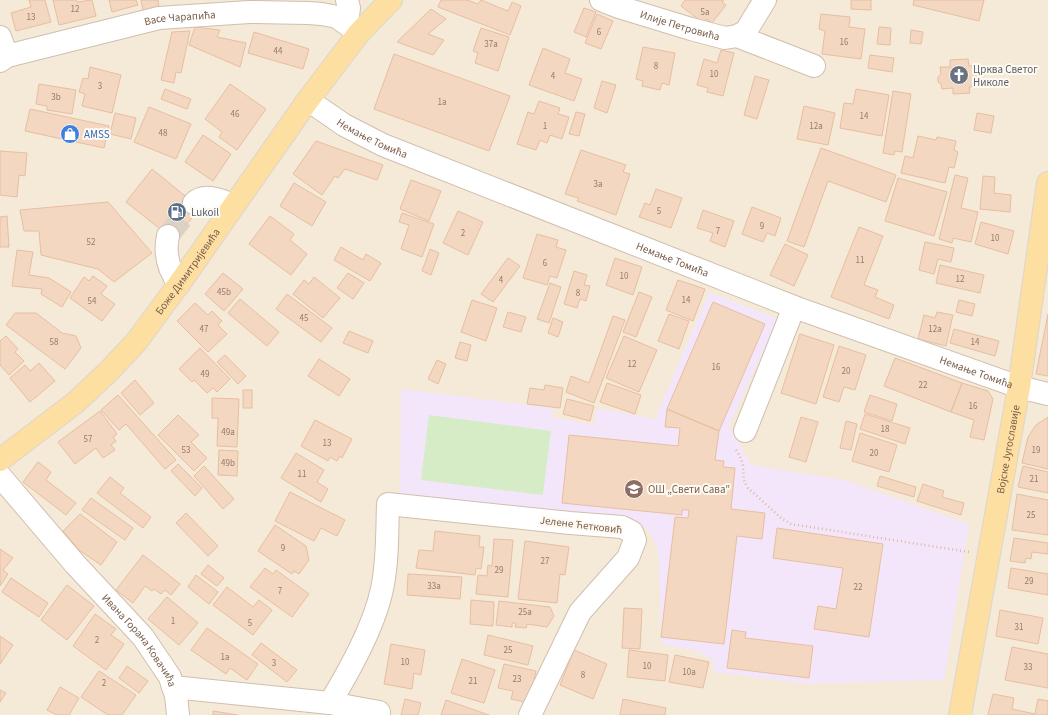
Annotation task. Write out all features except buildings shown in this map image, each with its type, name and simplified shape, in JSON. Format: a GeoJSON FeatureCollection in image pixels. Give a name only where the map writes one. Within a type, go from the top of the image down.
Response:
{"type":"FeatureCollection","features":[{"type":"Feature","properties":{"kind":"main road","name":"Боже Димитријевића"},"geometry":{"type":"LineString","coordinates":[[0,460],[76,402],[137,341],[179,284],[308,100],[353,28],[391,0]]}},
{"type":"Feature","properties":{"kind":"main road","name":"Војске Југославије"},"geometry":{"type":"LineString","coordinates":[[960,715],[1019,387],[1048,183]]}},
{"type":"Feature","properties":{"kind":"street"},"geometry":{"type":"LineString","coordinates":[[347,0],[353,28]]}},
{"type":"Feature","properties":{"kind":"street","name":"Илије Петровића"},"geometry":{"type":"LineString","coordinates":[[601,0],[691,30],[725,38],[737,36],[814,66]]}},
{"type":"Feature","properties":{"kind":"street"},"geometry":{"type":"LineString","coordinates":[[737,36],[746,31],[764,0]]}},
{"type":"Feature","properties":{"kind":"street","name":"Васе Чарапића"},"geometry":{"type":"LineString","coordinates":[[2,52],[159,18],[249,12],[308,13],[337,17],[353,28]]}},
{"type":"Feature","properties":{"kind":"street","name":"Немање Томића"},"geometry":{"type":"LineString","coordinates":[[308,100],[344,125],[383,145],[794,307],[1019,387],[1048,394]]}},
{"type":"Feature","properties":{"kind":"street"},"geometry":{"type":"LineString","coordinates":[[194,203],[205,197],[234,205]]}},
{"type":"Feature","properties":{"kind":"street"},"geometry":{"type":"LineString","coordinates":[[168,236],[166,250],[167,262],[172,274],[179,284]]}},
{"type":"Feature","properties":{"kind":"street"},"geometry":{"type":"LineString","coordinates":[[739,439],[794,307]]}},
{"type":"Feature","properties":{"kind":"street","name":"Ивана Горана Ковачића"},"geometry":{"type":"LineString","coordinates":[[4,487],[143,637],[167,671],[174,687],[330,703],[379,712]]}},
{"type":"Feature","properties":{"kind":"street","name":"Јелене Ћетковић"},"geometry":{"type":"LineString","coordinates":[[330,703],[344,679],[373,620],[382,590],[386,565],[388,504],[622,527],[632,532],[635,540],[628,558],[580,612],[530,715]]}},
{"type":"Feature","properties":{"kind":"street"},"geometry":{"type":"LineString","coordinates":[[174,687],[178,715]]}},
{"type":"Feature","properties":{"kind":"path"},"geometry":{"type":"LineString","coordinates":[[739,439],[743,475],[748,488],[782,519],[791,524],[989,555]]}},
{"type":"Feature","properties":{"kind":"shaded area"},"geometry":{"type":"Polygon","coordinates":[[[0,0],[1048,0],[1048,715],[0,715],[0,0]]]}},
{"type":"Feature","properties":{"kind":"shaded area","name":"ОШ „Свети Сава”"},"geometry":{"type":"Polygon","coordinates":[[[709,292],[778,319],[729,426],[751,465],[844,480],[969,524],[944,680],[808,684],[714,672],[713,660],[693,650],[661,644],[659,561],[653,538],[642,525],[633,520],[400,497],[401,389],[554,408],[552,417],[594,425],[597,408],[655,419],[709,292]]]}},
{"type":"Feature","properties":{"kind":"green space"},"geometry":{"type":"Polygon","coordinates":[[[429,415],[551,431],[543,495],[421,480],[429,415]]]}},
{"type":"Feature","properties":{"kind":"tunnel"},"geometry":{"type":"LineString","coordinates":[[168,236],[194,203]]}},
{"type":"Feature","properties":{"kind":"place","name":"Црква Светог Николе"},"geometry":{"type":"Point","coordinates":[959,75]}},
{"type":"Feature","properties":{"kind":"place","name":"AMSS"},"geometry":{"type":"Point","coordinates":[70,134]}},
{"type":"Feature","properties":{"kind":"place","name":"Lukoil"},"geometry":{"type":"Point","coordinates":[177,212]}},
{"type":"Feature","properties":{"kind":"place","name":"ОШ „Свети Сава”"},"geometry":{"type":"Point","coordinates":[634,489]}}]}
